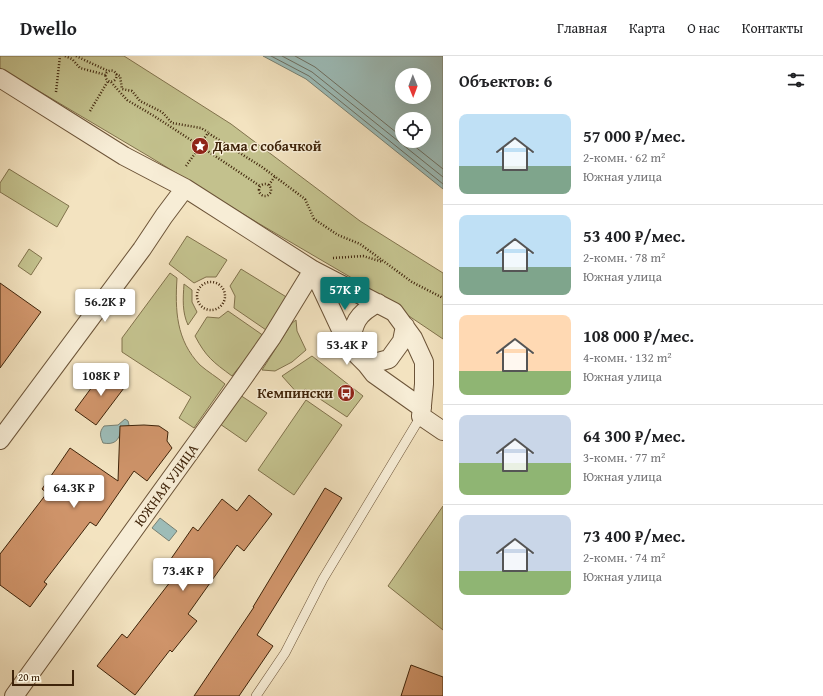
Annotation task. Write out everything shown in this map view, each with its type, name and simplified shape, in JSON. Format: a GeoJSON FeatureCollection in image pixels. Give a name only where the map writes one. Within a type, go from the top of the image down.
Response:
{"type":"FeatureCollection","features":[{"type":"Feature","properties":{"kind":"street"},"geometry":{"type":"LineString","coordinates":[[0,78],[124,156],[184,180],[239,222],[313,270],[394,312],[413,338],[424,362],[422,412]]}},
{"type":"Feature","properties":{"kind":"street"},"geometry":{"type":"LineString","coordinates":[[0,440],[137,255],[164,216],[184,180]]}},
{"type":"Feature","properties":{"kind":"street"},"geometry":{"type":"LineString","coordinates":[[313,270],[349,347],[374,374],[422,412],[443,432]]}},
{"type":"Feature","properties":{"kind":"street","name":"ЮЖНАЯ УЛИЦА"},"geometry":{"type":"LineString","coordinates":[[14,696],[272,337],[313,270]]}},
{"type":"Feature","properties":{"kind":"street"},"geometry":{"type":"LineString","coordinates":[[349,347],[352,329],[362,312],[378,303]]}},
{"type":"Feature","properties":{"kind":"street"},"geometry":{"type":"LineString","coordinates":[[367,365],[389,359],[402,341],[405,326]]}},
{"type":"Feature","properties":{"kind":"lane"},"geometry":{"type":"LineString","coordinates":[[256,696],[284,653],[323,578],[422,412]]}},
{"type":"Feature","properties":{"kind":"path"},"geometry":{"type":"LineString","coordinates":[[56,96],[60,56]]}},
{"type":"Feature","properties":{"kind":"path"},"geometry":{"type":"LineString","coordinates":[[65,56],[72,60],[80,68],[106,75],[109,81],[127,100],[194,142]]}},
{"type":"Feature","properties":{"kind":"path"},"geometry":{"type":"LineString","coordinates":[[76,56],[108,71],[113,71],[120,76],[122,89],[132,91],[140,101],[162,112],[172,123],[201,128],[244,154],[305,199],[314,219],[338,235],[360,244],[412,282],[443,298]]}},
{"type":"Feature","properties":{"kind":"path"},"geometry":{"type":"LineString","coordinates":[[106,75],[108,71]]}},
{"type":"Feature","properties":{"kind":"path"},"geometry":{"type":"LineString","coordinates":[[88,114],[109,81],[115,79],[116,74]]}},
{"type":"Feature","properties":{"kind":"path"},"geometry":{"type":"LineString","coordinates":[[203,140],[208,132]]}},
{"type":"Feature","properties":{"kind":"path"},"geometry":{"type":"LineString","coordinates":[[194,142],[198,139],[203,140],[207,144],[206,150]]}},
{"type":"Feature","properties":{"kind":"path"},"geometry":{"type":"LineString","coordinates":[[184,180],[196,152],[193,146],[194,142]]}},
{"type":"Feature","properties":{"kind":"path"},"geometry":{"type":"LineString","coordinates":[[196,152],[202,153],[206,150]]}},
{"type":"Feature","properties":{"kind":"path"},"geometry":{"type":"LineString","coordinates":[[206,150],[260,186]]}},
{"type":"Feature","properties":{"kind":"path"},"geometry":{"type":"LineString","coordinates":[[269,185],[275,176]]}},
{"type":"Feature","properties":{"kind":"path"},"geometry":{"type":"LineString","coordinates":[[260,186],[264,184],[269,185]]}},
{"type":"Feature","properties":{"kind":"path"},"geometry":{"type":"LineString","coordinates":[[260,186],[260,193],[267,196],[271,191],[271,187],[269,185]]}},
{"type":"Feature","properties":{"kind":"path"},"geometry":{"type":"LineString","coordinates":[[331,258],[363,256],[386,262]]}},
{"type":"Feature","properties":{"kind":"path"},"geometry":{"type":"LineString","coordinates":[[208,282],[219,284],[224,291],[225,297],[222,304],[214,310],[202,308],[196,296],[198,289],[208,282]]}},
{"type":"Feature","properties":{"kind":"shaded area"},"geometry":{"type":"Polygon","coordinates":[[[0,56],[124,56],[231,124],[360,221],[443,273],[443,339],[357,281],[0,68],[0,56]]]}},
{"type":"Feature","properties":{"kind":"shaded area"},"geometry":{"type":"Polygon","coordinates":[[[9,169],[69,206],[57,227],[0,192],[0,183],[9,169]]]}},
{"type":"Feature","properties":{"kind":"shaded area"},"geometry":{"type":"Polygon","coordinates":[[[187,236],[227,260],[216,277],[206,277],[194,283],[169,264],[187,236]]]}},
{"type":"Feature","properties":{"kind":"shaded area"},"geometry":{"type":"Polygon","coordinates":[[[29,249],[42,258],[31,275],[18,266],[29,249]]]}},
{"type":"Feature","properties":{"kind":"shaded area"},"geometry":{"type":"Polygon","coordinates":[[[241,269],[288,298],[269,332],[234,308],[235,296],[230,286],[241,269]]]}},
{"type":"Feature","properties":{"kind":"shaded area"},"geometry":{"type":"Polygon","coordinates":[[[170,273],[177,278],[177,313],[186,345],[200,365],[225,384],[194,428],[179,418],[191,397],[122,352],[122,338],[170,273]]]}},
{"type":"Feature","properties":{"kind":"shaded area"},"geometry":{"type":"Polygon","coordinates":[[[184,284],[192,290],[192,302],[197,312],[188,325],[183,300],[184,284]]]}},
{"type":"Feature","properties":{"kind":"shaded area"},"geometry":{"type":"Polygon","coordinates":[[[228,311],[264,336],[232,376],[210,359],[195,336],[207,317],[219,318],[228,311]]]}},
{"type":"Feature","properties":{"kind":"shaded area"},"geometry":{"type":"Polygon","coordinates":[[[296,320],[297,331],[306,350],[292,362],[275,371],[262,370],[292,323],[296,320]]]}},
{"type":"Feature","properties":{"kind":"shaded area"},"geometry":{"type":"Polygon","coordinates":[[[312,356],[363,396],[347,417],[305,389],[299,395],[282,376],[312,356]]]}},
{"type":"Feature","properties":{"kind":"shaded area"},"geometry":{"type":"Polygon","coordinates":[[[240,395],[267,413],[246,442],[220,424],[240,395]]]}},
{"type":"Feature","properties":{"kind":"shaded area"},"geometry":{"type":"Polygon","coordinates":[[[306,400],[342,425],[294,495],[258,470],[306,400]]]}},
{"type":"Feature","properties":{"kind":"shaded area"},"geometry":{"type":"Polygon","coordinates":[[[443,506],[443,630],[388,586],[443,506]]]}},
{"type":"Feature","properties":{"kind":"water"},"geometry":{"type":"Polygon","coordinates":[[[263,56],[443,56],[443,189],[306,79],[263,56]]]}},
{"type":"Feature","properties":{"kind":"water"},"geometry":{"type":"Polygon","coordinates":[[[125,419],[128,421],[129,425],[121,430],[119,437],[113,443],[103,443],[100,434],[104,426],[118,425],[125,419]]]}},
{"type":"Feature","properties":{"kind":"water"},"geometry":{"type":"Polygon","coordinates":[[[160,518],[177,531],[169,541],[152,528],[160,518]]]}},
{"type":"Feature","properties":{"kind":"building"},"geometry":{"type":"Polygon","coordinates":[[[0,283],[41,312],[0,368],[0,283]]]}},
{"type":"Feature","properties":{"kind":"building"},"geometry":{"type":"Polygon","coordinates":[[[106,368],[127,384],[96,425],[75,410],[106,368]]]}},
{"type":"Feature","properties":{"kind":"building"},"geometry":{"type":"Polygon","coordinates":[[[120,426],[159,426],[168,432],[167,441],[172,448],[147,481],[134,471],[96,526],[90,522],[44,582],[47,584],[30,607],[0,585],[0,554],[47,493],[42,489],[70,448],[118,481],[120,426]]]}},
{"type":"Feature","properties":{"kind":"building"},"geometry":{"type":"Polygon","coordinates":[[[325,488],[342,498],[257,635],[273,646],[239,696],[194,696],[254,607],[325,488]]]}},
{"type":"Feature","properties":{"kind":"building"},"geometry":{"type":"Polygon","coordinates":[[[249,495],[272,514],[244,551],[237,545],[188,614],[197,621],[172,652],[170,650],[135,695],[97,666],[122,634],[127,638],[177,573],[166,566],[193,527],[198,531],[222,499],[237,511],[249,495]]]}},
{"type":"Feature","properties":{"kind":"building"},"geometry":{"type":"Polygon","coordinates":[[[411,665],[443,677],[443,696],[401,696],[411,665]]]}},
{"type":"Feature","properties":{"kind":"place","name":"Дама с собачкой"},"geometry":{"type":"Point","coordinates":[200,146]}},
{"type":"Feature","properties":{"kind":"place","name":"Кемпински"},"geometry":{"type":"Point","coordinates":[346,393]}}]}
